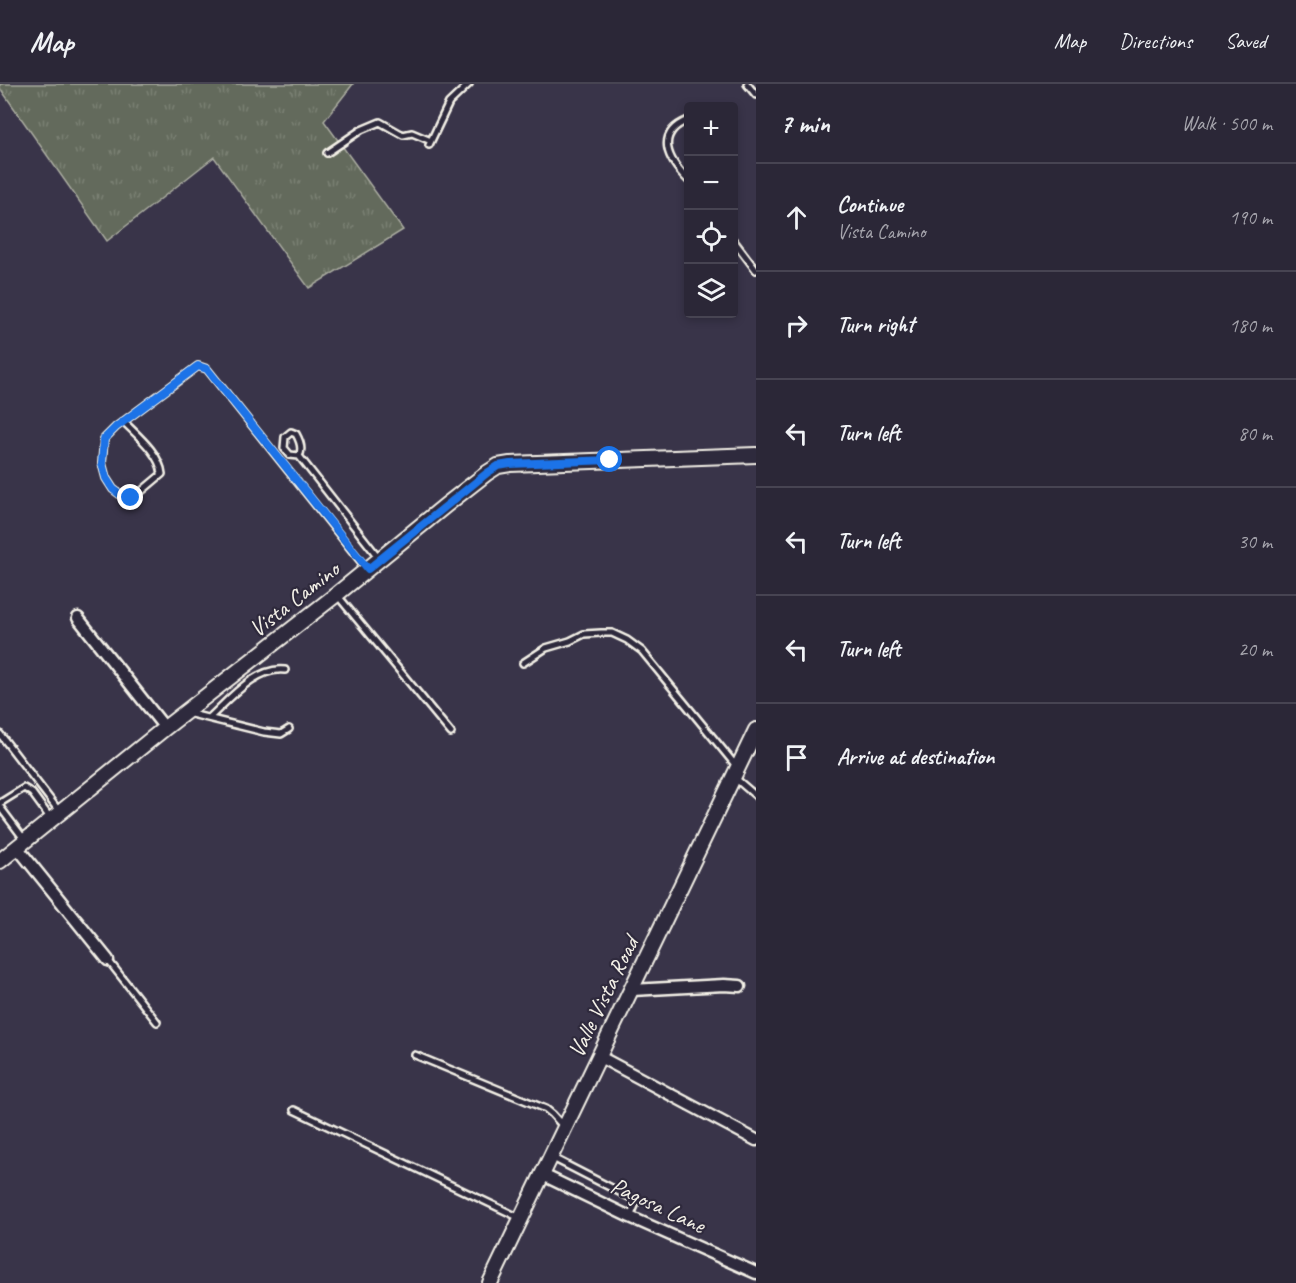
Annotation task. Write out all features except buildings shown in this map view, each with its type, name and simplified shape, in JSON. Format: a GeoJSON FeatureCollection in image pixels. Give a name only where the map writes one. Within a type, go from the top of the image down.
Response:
{"type":"FeatureCollection","features":[{"type":"Feature","properties":{"kind":"street","name":"Vista Camino"},"geometry":{"type":"LineString","coordinates":[[0,861],[498,466],[756,454]]}},
{"type":"Feature","properties":{"kind":"street"},"geometry":{"type":"LineString","coordinates":[[78,618],[165,728]]}},
{"type":"Feature","properties":{"kind":"street","name":"Valle Vista Road"},"geometry":{"type":"LineString","coordinates":[[490,1283],[756,730]]}},
{"type":"Feature","properties":{"kind":"street"},"geometry":{"type":"LineString","coordinates":[[21,844],[108,960]]}},
{"type":"Feature","properties":{"kind":"street"},"geometry":{"type":"LineString","coordinates":[[632,990],[740,986]]}},
{"type":"Feature","properties":{"kind":"street"},"geometry":{"type":"LineString","coordinates":[[600,1057],[756,1140]]}},
{"type":"Feature","properties":{"kind":"street","name":"Pagosa Lane"},"geometry":{"type":"LineString","coordinates":[[543,1175],[756,1273]]}},
{"type":"Feature","properties":{"kind":"lane"},"geometry":{"type":"LineString","coordinates":[[327,153],[361,130],[380,123],[403,135],[412,133],[430,143],[449,103],[469,84]]}},
{"type":"Feature","properties":{"kind":"lane"},"geometry":{"type":"LineString","coordinates":[[747,84],[756,95]]}},
{"type":"Feature","properties":{"kind":"lane"},"geometry":{"type":"LineString","coordinates":[[684,122],[676,125],[668,139],[667,149],[672,160],[684,175]]}},
{"type":"Feature","properties":{"kind":"lane"},"geometry":{"type":"LineString","coordinates":[[738,247],[756,270]]}},
{"type":"Feature","properties":{"kind":"lane"},"geometry":{"type":"LineString","coordinates":[[124,422],[154,454],[162,474],[137,495],[126,499],[113,489],[106,478],[102,463],[104,439],[124,422],[198,366],[207,369],[368,569]]}},
{"type":"Feature","properties":{"kind":"lane"},"geometry":{"type":"LineString","coordinates":[[298,456],[301,447],[299,439],[291,432],[285,437],[284,448],[290,455],[298,456],[380,559]]}},
{"type":"Feature","properties":{"kind":"lane"},"geometry":{"type":"LineString","coordinates":[[337,594],[451,733]]}},
{"type":"Feature","properties":{"kind":"lane"},"geometry":{"type":"LineString","coordinates":[[523,663],[546,648],[584,634],[612,633],[627,640],[642,651],[756,796]]}},
{"type":"Feature","properties":{"kind":"lane"},"geometry":{"type":"LineString","coordinates":[[209,718],[252,681],[267,672],[285,670]]}},
{"type":"Feature","properties":{"kind":"lane"},"geometry":{"type":"LineString","coordinates":[[185,712],[264,732],[281,734],[289,729]]}},
{"type":"Feature","properties":{"kind":"lane"},"geometry":{"type":"LineString","coordinates":[[0,734],[56,816]]}},
{"type":"Feature","properties":{"kind":"lane"},"geometry":{"type":"LineString","coordinates":[[21,844],[0,805],[24,788],[56,816]]}},
{"type":"Feature","properties":{"kind":"lane"},"geometry":{"type":"LineString","coordinates":[[108,960],[157,1022]]}},
{"type":"Feature","properties":{"kind":"lane"},"geometry":{"type":"LineString","coordinates":[[415,1055],[546,1109],[565,1129]]}},
{"type":"Feature","properties":{"kind":"lane"},"geometry":{"type":"LineString","coordinates":[[294,1110],[522,1219]]}},
{"type":"Feature","properties":{"kind":"lane"},"geometry":{"type":"LineString","coordinates":[[551,1157],[638,1201],[630,1217]]}},
{"type":"Feature","properties":{"kind":"green space"},"geometry":{"type":"Polygon","coordinates":[[[0,84],[353,84],[324,121],[403,230],[309,288],[214,157],[107,241],[0,88],[0,84]]]}},
{"type":"Feature","properties":{"kind":"route"},"geometry":{"type":"LineString","coordinates":[[131,498],[126,499],[113,489],[106,478],[102,463],[104,439],[116,427],[198,366],[207,369],[368,569],[498,466],[610,460]]}}]}
